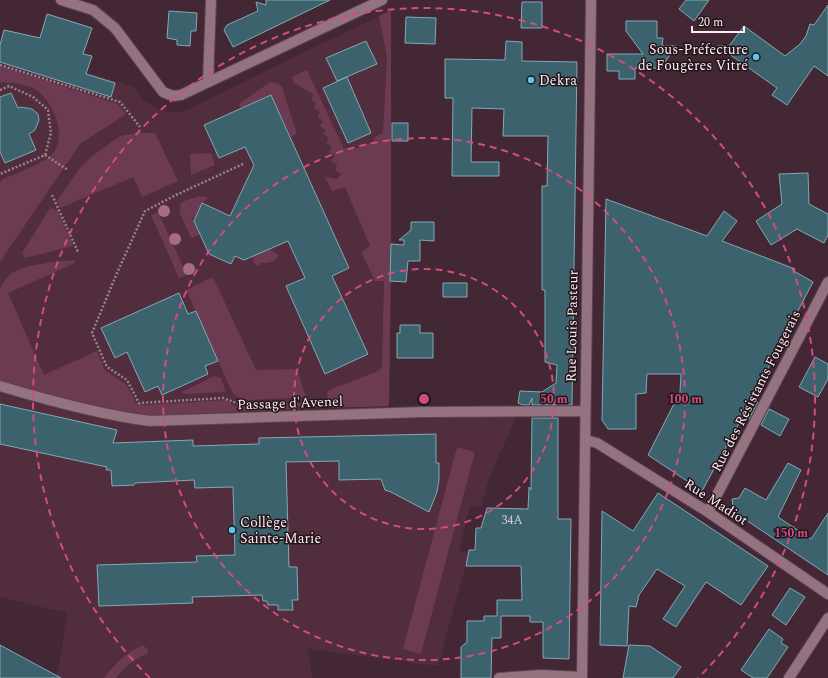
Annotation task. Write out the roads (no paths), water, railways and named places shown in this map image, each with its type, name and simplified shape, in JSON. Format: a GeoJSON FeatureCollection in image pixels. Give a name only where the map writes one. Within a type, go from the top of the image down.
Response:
{"type":"FeatureCollection","features":[{"type":"Feature","properties":{"kind":"street"},"geometry":{"type":"LineString","coordinates":[[61,0],[93,10],[115,28],[163,92],[173,96],[181,95],[377,1]]}},
{"type":"Feature","properties":{"kind":"street"},"geometry":{"type":"LineString","coordinates":[[208,82],[211,0]]}},
{"type":"Feature","properties":{"kind":"street","name":"Rue Louis Pasteur"},"geometry":{"type":"LineString","coordinates":[[499,678],[541,675],[582,677],[592,0]]}},
{"type":"Feature","properties":{"kind":"street","name":"Rue des Résistants Fougerais"},"geometry":{"type":"LineString","coordinates":[[708,512],[828,282]]}},
{"type":"Feature","properties":{"kind":"street","name":"Passage d'Avenel"},"geometry":{"type":"LineString","coordinates":[[0,386],[37,397],[129,418],[150,421],[424,412],[585,411]]}},
{"type":"Feature","properties":{"kind":"street","name":"Rue Madiot"},"geometry":{"type":"LineString","coordinates":[[585,440],[597,443],[708,512],[828,594]]}},
{"type":"Feature","properties":{"kind":"street"},"geometry":{"type":"LineString","coordinates":[[789,678],[828,618]]}},
{"type":"Feature","properties":{"kind":"place","name":"Sous-Préfecture de Fougères Vitré"},"geometry":{"type":"Point","coordinates":[756,57]}},
{"type":"Feature","properties":{"kind":"place","name":"Dekra"},"geometry":{"type":"Point","coordinates":[531,80]}},
{"type":"Feature","properties":{"kind":"place","name":"Collège Sainte-Marie"},"geometry":{"type":"Point","coordinates":[232,530]}}]}
